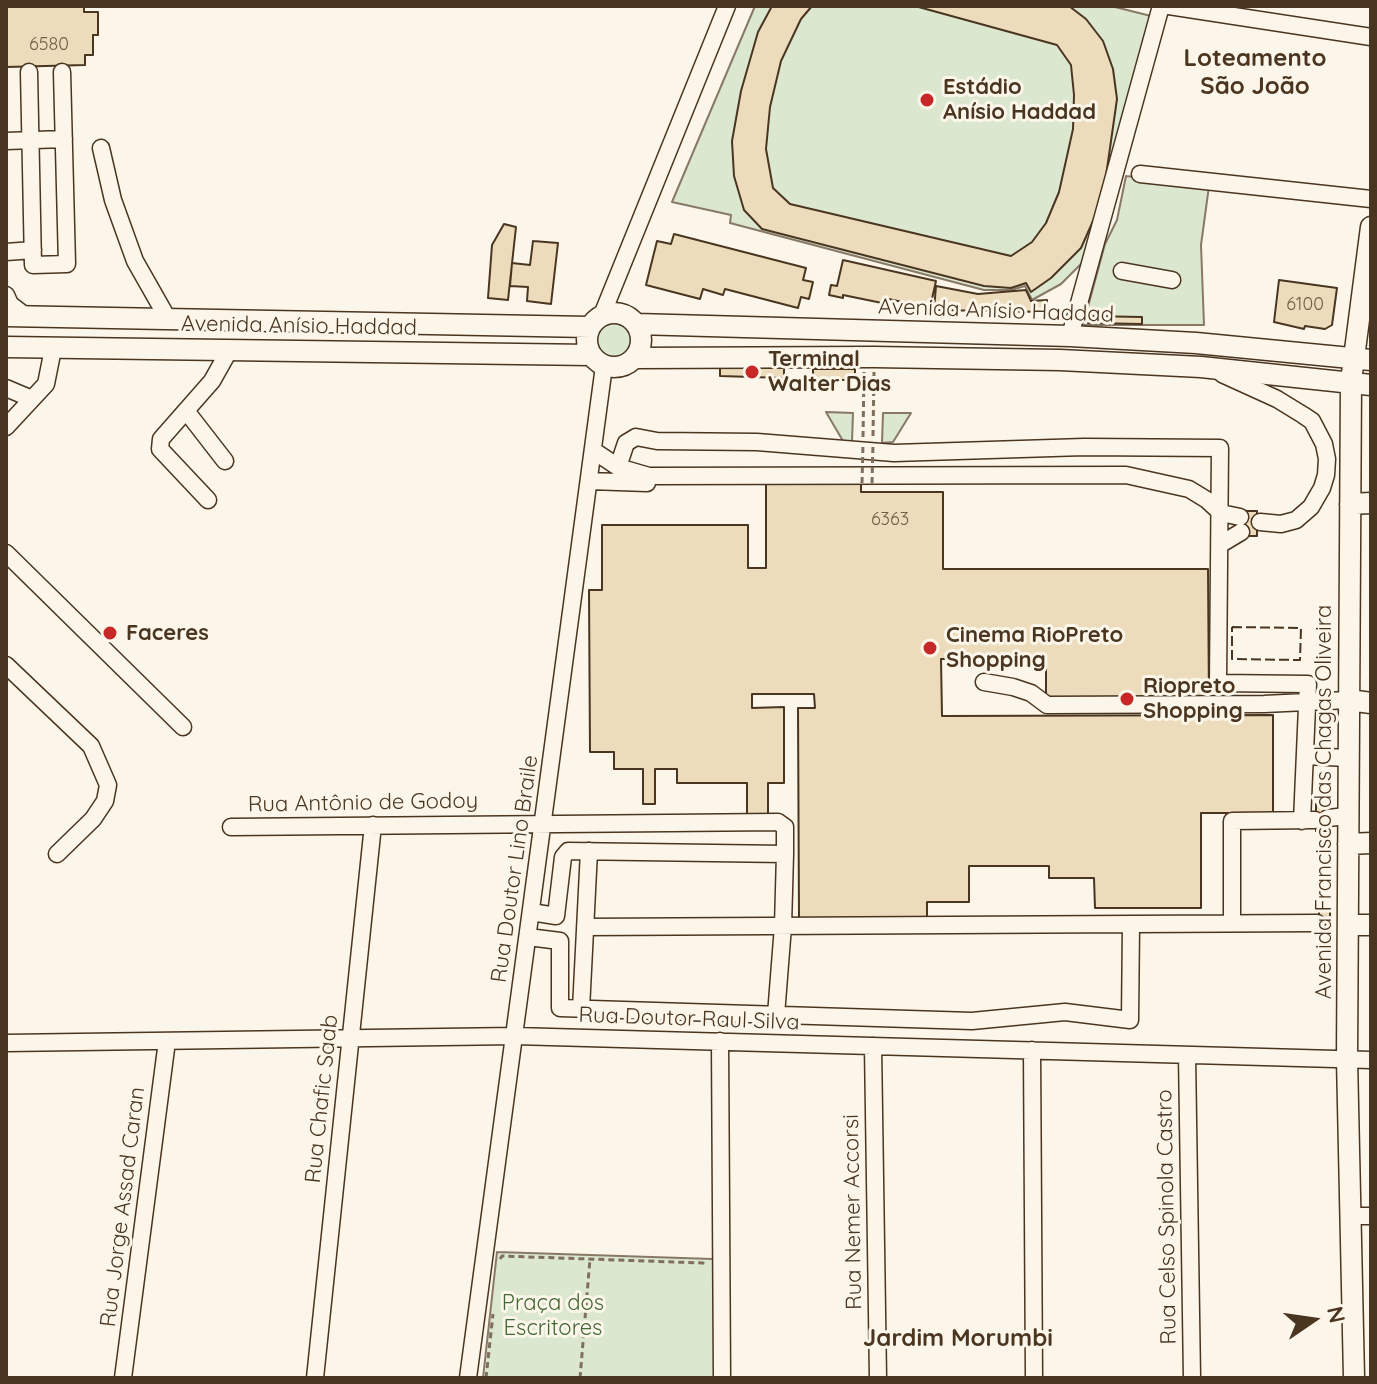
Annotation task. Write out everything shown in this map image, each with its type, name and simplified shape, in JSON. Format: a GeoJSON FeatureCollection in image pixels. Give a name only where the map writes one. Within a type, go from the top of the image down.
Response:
{"type":"FeatureCollection","features":[{"type":"Feature","properties":{"kind":"main road","name":"Avenida Francisco das Chagas Oliveira"},"geometry":{"type":"LineString","coordinates":[[1354,1378],[1361,1216],[1332,924],[1348,844],[1323,819],[1348,758],[1361,504],[1362,359],[1371,227]]}},
{"type":"Feature","properties":{"kind":"main road","name":"Avenida Anísio Haddad"},"geometry":{"type":"LineString","coordinates":[[16,316],[251,321],[604,313]]}},
{"type":"Feature","properties":{"kind":"main road"},"geometry":{"type":"LineString","coordinates":[[635,358],[641,341],[636,324],[630,318],[604,313],[586,337],[597,361],[621,367],[635,358],[1060,360],[1201,367],[1361,383]]}},
{"type":"Feature","properties":{"kind":"main road"},"geometry":{"type":"LineString","coordinates":[[239,349],[251,321]]}},
{"type":"Feature","properties":{"kind":"main road","name":"Avenida Anísio Haddad"},"geometry":{"type":"LineString","coordinates":[[636,324],[1065,336],[1196,343],[1362,359]]}},
{"type":"Feature","properties":{"kind":"main road"},"geometry":{"type":"LineString","coordinates":[[1060,360],[1065,336]]}},
{"type":"Feature","properties":{"kind":"main road","name":"Avenida Anísio Haddad"},"geometry":{"type":"LineString","coordinates":[[6,347],[239,349],[597,361]]}},
{"type":"Feature","properties":{"kind":"main road"},"geometry":{"type":"LineString","coordinates":[[1349,700],[1371,703]]}},
{"type":"Feature","properties":{"kind":"main road"},"geometry":{"type":"LineString","coordinates":[[1348,844],[1371,843]]}},
{"type":"Feature","properties":{"kind":"main road"},"geometry":{"type":"LineString","coordinates":[[1332,924],[1371,925]]}},
{"type":"Feature","properties":{"kind":"street"},"geometry":{"type":"LineString","coordinates":[[604,313],[727,6]]}},
{"type":"Feature","properties":{"kind":"street"},"geometry":{"type":"LineString","coordinates":[[1065,336],[1161,6]]}},
{"type":"Feature","properties":{"kind":"street"},"geometry":{"type":"LineString","coordinates":[[1169,6],[1371,37]]}},
{"type":"Feature","properties":{"kind":"street"},"geometry":{"type":"LineString","coordinates":[[29,72],[33,265],[67,264],[62,72]]}},
{"type":"Feature","properties":{"kind":"street"},"geometry":{"type":"LineString","coordinates":[[6,141],[64,139]]}},
{"type":"Feature","properties":{"kind":"street"},"geometry":{"type":"LineString","coordinates":[[101,148],[113,200],[135,261],[168,319]]}},
{"type":"Feature","properties":{"kind":"street"},"geometry":{"type":"LineString","coordinates":[[1140,174],[1371,199]]}},
{"type":"Feature","properties":{"kind":"street"},"geometry":{"type":"LineString","coordinates":[[6,252],[33,250]]}},
{"type":"Feature","properties":{"kind":"street"},"geometry":{"type":"LineString","coordinates":[[1122,271],[1172,280]]}},
{"type":"Feature","properties":{"kind":"street"},"geometry":{"type":"LineString","coordinates":[[6,295],[16,316]]}},
{"type":"Feature","properties":{"kind":"street"},"geometry":{"type":"LineString","coordinates":[[6,427],[46,384],[53,349]]}},
{"type":"Feature","properties":{"kind":"street"},"geometry":{"type":"LineString","coordinates":[[208,500],[160,449],[161,439],[239,349]]}},
{"type":"Feature","properties":{"kind":"street","name":"Rua Doutor Lino Braile"},"geometry":{"type":"LineString","coordinates":[[468,1378],[594,451],[597,361]]}},
{"type":"Feature","properties":{"kind":"street"},"geometry":{"type":"LineString","coordinates":[[1201,367],[1242,382],[1303,415],[1312,421],[1324,444],[1326,475],[1311,507],[1296,520],[1263,524]]}},
{"type":"Feature","properties":{"kind":"street"},"geometry":{"type":"LineString","coordinates":[[6,388],[32,399]]}},
{"type":"Feature","properties":{"kind":"street"},"geometry":{"type":"LineString","coordinates":[[187,412],[225,461]]}},
{"type":"Feature","properties":{"kind":"street"},"geometry":{"type":"LineString","coordinates":[[618,467],[626,443],[636,437],[657,441],[757,442],[894,453],[1084,447],[1220,448],[1218,683],[1308,684],[1305,756],[1323,819],[1232,821],[1232,922]]}},
{"type":"Feature","properties":{"kind":"street"},"geometry":{"type":"LineString","coordinates":[[594,451],[618,467],[649,476],[1126,475],[1189,489],[1241,524],[1221,544]]}},
{"type":"Feature","properties":{"kind":"street"},"geometry":{"type":"LineString","coordinates":[[589,481],[648,483]]}},
{"type":"Feature","properties":{"kind":"street"},"geometry":{"type":"LineString","coordinates":[[6,553],[183,727]]}},
{"type":"Feature","properties":{"kind":"street"},"geometry":{"type":"LineString","coordinates":[[6,665],[91,746],[108,785],[105,801],[93,819],[57,854]]}},
{"type":"Feature","properties":{"kind":"street"},"geometry":{"type":"LineString","coordinates":[[984,682],[1031,693],[1047,705],[1349,700]]}},
{"type":"Feature","properties":{"kind":"street"},"geometry":{"type":"LineString","coordinates":[[1305,756],[1348,758]]}},
{"type":"Feature","properties":{"kind":"street","name":"Rua Antônio de Godoy"},"geometry":{"type":"LineString","coordinates":[[231,827],[778,822],[785,827],[785,854]]}},
{"type":"Feature","properties":{"kind":"street","name":"Rua Chafic Saab"},"geometry":{"type":"LineString","coordinates":[[315,1378],[373,825]]}},
{"type":"Feature","properties":{"kind":"street"},"geometry":{"type":"LineString","coordinates":[[531,912],[556,916],[563,857],[568,851],[785,854],[776,1015]]}},
{"type":"Feature","properties":{"kind":"street"},"geometry":{"type":"LineString","coordinates":[[581,1009],[589,851]]}},
{"type":"Feature","properties":{"kind":"street"},"geometry":{"type":"LineString","coordinates":[[560,894],[585,919],[783,926],[1332,924]]}},
{"type":"Feature","properties":{"kind":"street"},"geometry":{"type":"LineString","coordinates":[[528,937],[560,941],[560,1008],[972,1021],[1065,1012],[1130,1020],[1131,925]]}},
{"type":"Feature","properties":{"kind":"street","name":"Rua Doutor Raul Silva"},"geometry":{"type":"LineString","coordinates":[[6,1043],[515,1036],[1371,1060]]}},
{"type":"Feature","properties":{"kind":"street","name":"Rua Jorge Assad Caran"},"geometry":{"type":"LineString","coordinates":[[123,1378],[167,1041]]}},
{"type":"Feature","properties":{"kind":"street"},"geometry":{"type":"LineString","coordinates":[[720,1041],[722,1378]]}},
{"type":"Feature","properties":{"kind":"street","name":"Rua Nemer Accorsi"},"geometry":{"type":"LineString","coordinates":[[873,1046],[878,1378]]}},
{"type":"Feature","properties":{"kind":"street"},"geometry":{"type":"LineString","coordinates":[[1032,1050],[1034,1378]]}},
{"type":"Feature","properties":{"kind":"street","name":"Rua Celso Spinola Castro"},"geometry":{"type":"LineString","coordinates":[[1187,1055],[1192,1378]]}},
{"type":"Feature","properties":{"kind":"path"},"geometry":{"type":"LineString","coordinates":[[869,357],[872,483]]}},
{"type":"Feature","properties":{"kind":"path"},"geometry":{"type":"LineString","coordinates":[[862,483],[869,357]]}},
{"type":"Feature","properties":{"kind":"path"},"geometry":{"type":"LineString","coordinates":[[499,1261],[502,1256],[703,1263],[712,1270]]}},
{"type":"Feature","properties":{"kind":"path"},"geometry":{"type":"LineString","coordinates":[[580,1378],[590,1259]]}},
{"type":"Feature","properties":{"kind":"path"},"geometry":{"type":"LineString","coordinates":[[486,1378],[494,1305]]}},
{"type":"Feature","properties":{"kind":"green space","name":"Estádio Anísio Haddad"},"geometry":{"type":"Polygon","coordinates":[[[755,6],[1111,6],[1159,18],[1111,218],[1092,253],[1061,284],[1032,300],[1025,286],[1011,290],[984,290],[730,223],[731,215],[672,202],[755,6]]]}},
{"type":"Feature","properties":{"kind":"green space"},"geometry":{"type":"Polygon","coordinates":[[[1126,176],[1209,186],[1201,245],[1204,325],[1083,325],[1105,244],[1117,220],[1126,176]]]}},
{"type":"Feature","properties":{"kind":"green space"},"geometry":{"type":"Polygon","coordinates":[[[614,319],[629,326],[636,341],[629,356],[614,363],[599,356],[592,341],[599,326],[614,319]]]}},
{"type":"Feature","properties":{"kind":"green space"},"geometry":{"type":"Polygon","coordinates":[[[826,412],[853,413],[852,442],[843,441],[826,412]]]}},
{"type":"Feature","properties":{"kind":"green space"},"geometry":{"type":"Polygon","coordinates":[[[883,413],[911,413],[893,442],[882,443],[883,413]]]}},
{"type":"Feature","properties":{"kind":"green space","name":"Praça dos Escritores"},"geometry":{"type":"Polygon","coordinates":[[[497,1252],[713,1259],[716,1378],[483,1378],[497,1252]]]}},
{"type":"Feature","properties":{"kind":"building"},"geometry":{"type":"Polygon","coordinates":[[[6,6],[84,6],[84,12],[98,12],[98,35],[93,35],[93,55],[85,55],[85,65],[6,67],[6,6]]]}},
{"type":"Feature","properties":{"kind":"building"},"geometry":{"type":"Polygon","coordinates":[[[772,6],[812,6],[801,19],[781,61],[770,107],[766,149],[773,188],[790,204],[1011,256],[1032,242],[1046,223],[1059,192],[1073,129],[1071,65],[1057,45],[915,6],[1069,6],[1086,19],[1103,41],[1113,69],[1117,99],[1106,176],[1097,212],[1081,248],[1051,278],[1031,292],[1026,283],[1011,288],[984,286],[762,229],[744,210],[734,176],[732,141],[741,91],[758,32],[772,6]]]}},
{"type":"Feature","properties":{"kind":"building"},"geometry":{"type":"Polygon","coordinates":[[[504,224],[516,227],[508,300],[488,298],[492,245],[504,224]]]}},
{"type":"Feature","properties":{"kind":"building"},"geometry":{"type":"Polygon","coordinates":[[[674,234],[806,268],[803,280],[813,282],[809,299],[801,297],[798,308],[725,289],[723,295],[703,289],[700,299],[646,285],[657,241],[671,244],[674,234]]]}},
{"type":"Feature","properties":{"kind":"building"},"geometry":{"type":"Polygon","coordinates":[[[533,241],[558,243],[551,304],[527,301],[528,287],[510,286],[512,263],[530,265],[533,241]]]}},
{"type":"Feature","properties":{"kind":"building"},"geometry":{"type":"Polygon","coordinates":[[[843,260],[936,281],[930,308],[884,298],[882,303],[829,295],[831,285],[837,286],[843,260]]]}},
{"type":"Feature","properties":{"kind":"building"},"geometry":{"type":"Polygon","coordinates":[[[1279,280],[1337,288],[1332,325],[1325,329],[1305,326],[1304,329],[1274,322],[1279,280]]]}},
{"type":"Feature","properties":{"kind":"building"},"geometry":{"type":"Polygon","coordinates":[[[936,286],[978,294],[1026,290],[1031,301],[1047,300],[1047,312],[934,310],[936,286]]]}},
{"type":"Feature","properties":{"kind":"building"},"geometry":{"type":"Polygon","coordinates":[[[1088,316],[1142,317],[1142,324],[1088,323],[1088,316]]]}},
{"type":"Feature","properties":{"kind":"building","name":"Terminal Walter Dias"},"geometry":{"type":"Polygon","coordinates":[[[720,367],[784,368],[784,378],[720,376],[720,367]]]}},
{"type":"Feature","properties":{"kind":"building"},"geometry":{"type":"Polygon","coordinates":[[[813,369],[855,369],[855,380],[813,380],[813,369]]]}},
{"type":"Feature","properties":{"kind":"building","name":"Riopreto Shopping"},"geometry":{"type":"Polygon","coordinates":[[[766,483],[861,483],[861,492],[943,492],[943,569],[1208,569],[1209,703],[1046,703],[1046,659],[941,659],[942,716],[1273,715],[1273,813],[1201,813],[1201,908],[1095,908],[1094,878],[1049,878],[1049,866],[969,866],[969,902],[927,902],[927,919],[799,919],[798,708],[815,708],[814,694],[752,694],[752,708],[784,707],[784,783],[768,783],[768,819],[747,819],[747,783],[677,783],[677,769],[655,769],[655,804],[643,804],[643,769],[614,769],[614,752],[590,752],[589,590],[602,590],[602,525],[748,525],[748,568],[766,568],[766,483]]]}},
{"type":"Feature","properties":{"kind":"building"},"geometry":{"type":"Polygon","coordinates":[[[1243,511],[1257,511],[1257,536],[1244,536],[1243,511]]]}},
{"type":"Feature","properties":{"kind":"building"},"geometry":{"type":"Polygon","coordinates":[[[1316,804],[1327,804],[1328,831],[1316,831],[1316,804]]]}},
{"type":"Feature","properties":{"kind":"building"},"geometry":{"type":"Polygon","coordinates":[[[1319,907],[1330,907],[1330,934],[1319,934],[1319,907]]]}},
{"type":"Feature","properties":{"kind":"tunnel"},"geometry":{"type":"LineString","coordinates":[[1317,923],[1331,924]]}},
{"type":"Feature","properties":{"kind":"fence"},"geometry":{"type":"LineString","coordinates":[[1232,627],[1301,628],[1300,660],[1232,659],[1232,627]]}},
{"type":"Feature","properties":{"kind":"place","name":"Estádio Anísio Haddad"},"geometry":{"type":"Point","coordinates":[927,100]}},
{"type":"Feature","properties":{"kind":"place","name":"Terminal Walter Dias"},"geometry":{"type":"Point","coordinates":[752,372]}},
{"type":"Feature","properties":{"kind":"place","name":"Faceres"},"geometry":{"type":"Point","coordinates":[110,633]}},
{"type":"Feature","properties":{"kind":"place","name":"Cinema RioPreto Shopping"},"geometry":{"type":"Point","coordinates":[930,648]}},
{"type":"Feature","properties":{"kind":"place","name":"Riopreto Shopping"},"geometry":{"type":"Point","coordinates":[1127,699]}},
{"type":"Feature","properties":{"kind":"district","name":"Loteamento São João"},"geometry":{"type":"Point","coordinates":[1255,73]}},
{"type":"Feature","properties":{"kind":"district","name":"Jardim Morumbi"},"geometry":{"type":"Point","coordinates":[958,1339]}}]}
